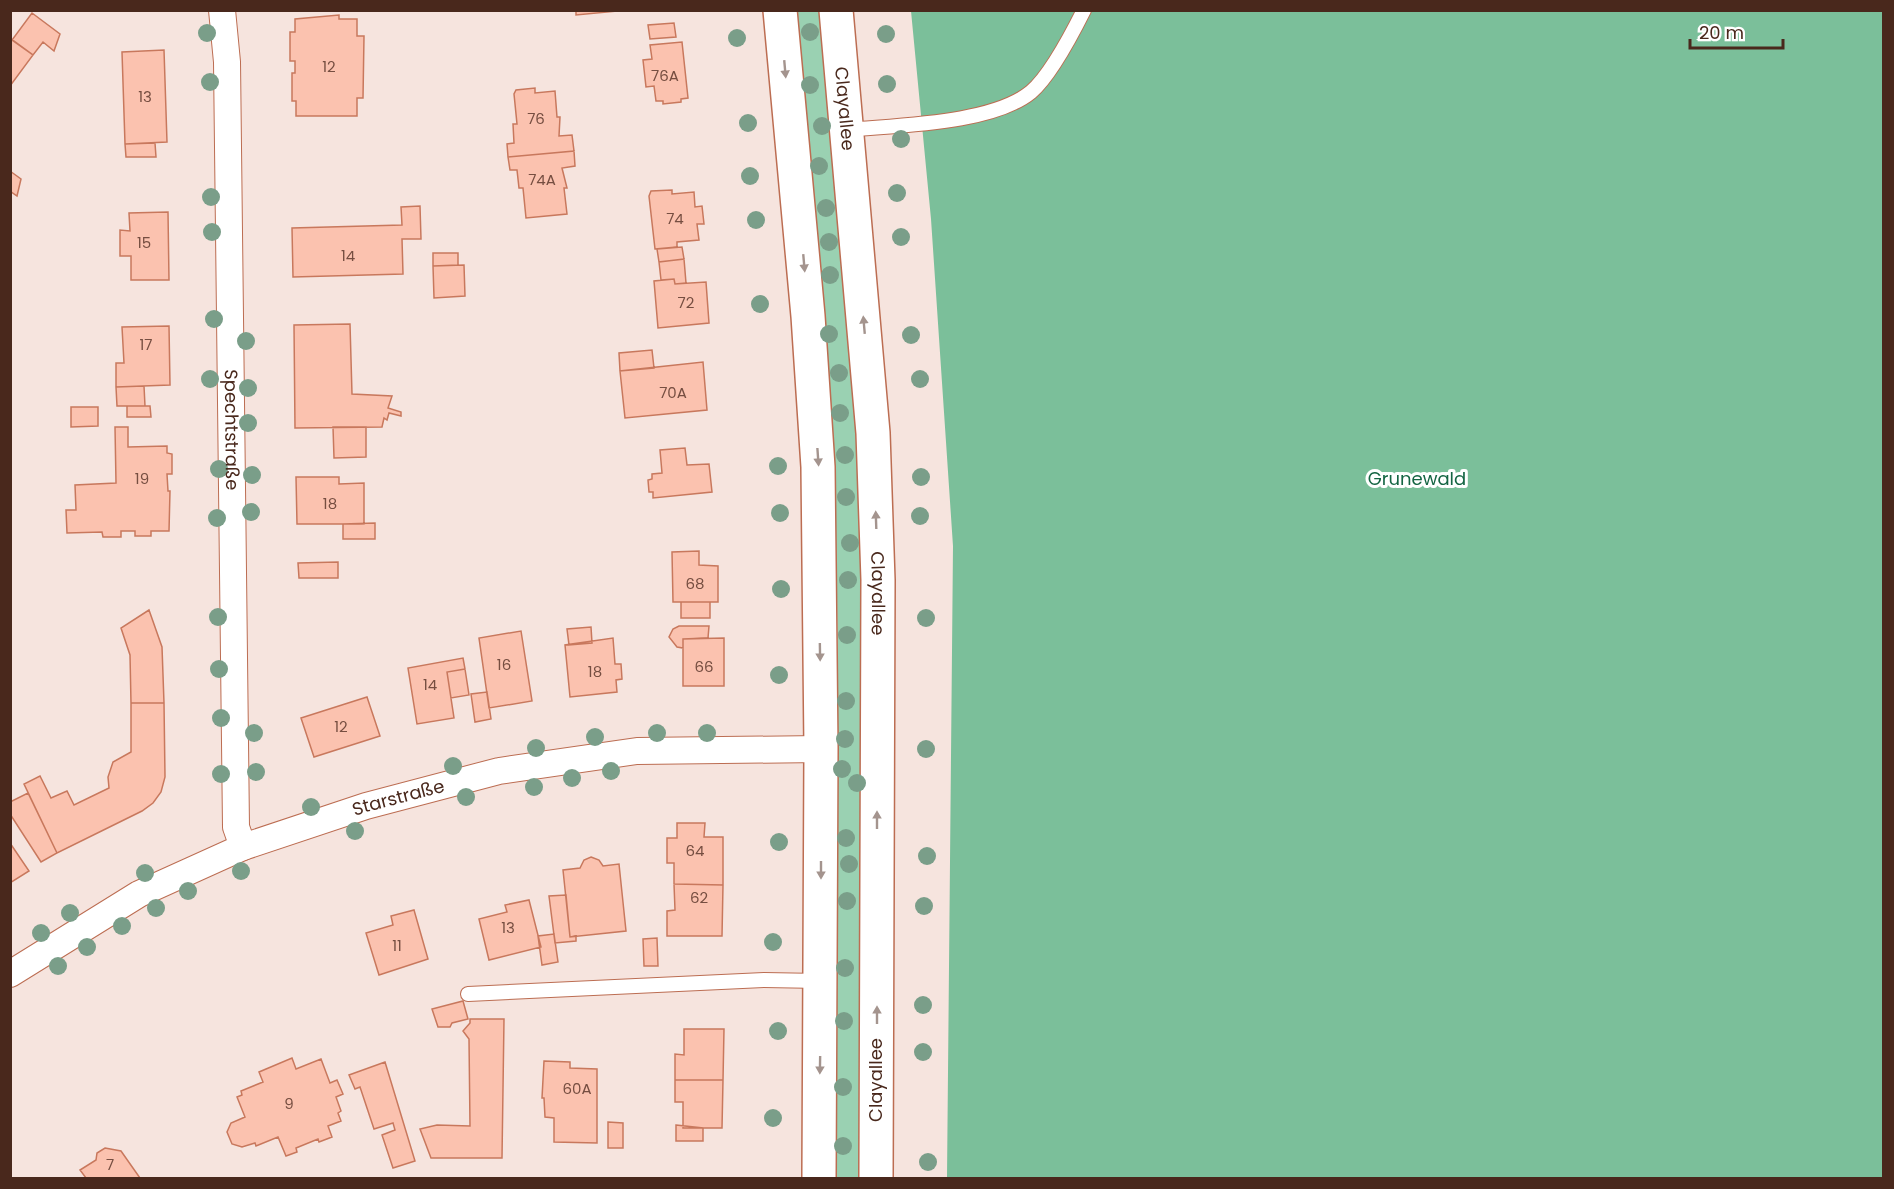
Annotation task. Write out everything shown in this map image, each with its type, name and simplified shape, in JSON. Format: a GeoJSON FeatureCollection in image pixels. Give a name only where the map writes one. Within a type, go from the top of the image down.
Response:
{"type":"FeatureCollection","features":[{"type":"Feature","properties":{"kind":"main road"},"geometry":{"type":"LineString","coordinates":[[780,10],[807,305],[818,467],[821,748],[819,1179]]}},
{"type":"Feature","properties":{"kind":"main road","name":"Clayallee"},"geometry":{"type":"LineString","coordinates":[[836,10],[873,433],[877,546],[876,1179]]}},
{"type":"Feature","properties":{"kind":"street","name":"Spechtstraße"},"geometry":{"type":"LineString","coordinates":[[222,10],[227,62],[236,827],[243,847]]}},
{"type":"Feature","properties":{"kind":"street","name":"Starstraße"},"geometry":{"type":"LineString","coordinates":[[10,974],[139,894],[243,847],[366,806],[499,771],[637,751],[821,748]]}},
{"type":"Feature","properties":{"kind":"lane"},"geometry":{"type":"LineString","coordinates":[[847,130],[967,117],[1009,106],[1033,91],[1065,48],[1084,10]]}},
{"type":"Feature","properties":{"kind":"lane"},"geometry":{"type":"LineString","coordinates":[[468,993],[764,980],[821,981]]}},
{"type":"Feature","properties":{"kind":"green space"},"geometry":{"type":"Polygon","coordinates":[[[795,11],[822,11],[845,274],[859,472],[864,618],[865,778],[859,1178],[833,1178],[838,782],[836,544],[825,344],[795,11]]]}},
{"type":"Feature","properties":{"kind":"green space","name":"Grunewald"},"geometry":{"type":"Polygon","coordinates":[[[911,11],[1883,11],[1883,1178],[947,1178],[953,546],[931,219],[911,11]]]}},
{"type":"Feature","properties":{"kind":"building"},"geometry":{"type":"Polygon","coordinates":[[[576,10],[628,10],[576,15],[576,10]]]}},
{"type":"Feature","properties":{"kind":"building"},"geometry":{"type":"Polygon","coordinates":[[[32,13],[60,34],[54,51],[43,42],[33,55],[12,40],[32,13]]]}},
{"type":"Feature","properties":{"kind":"building"},"geometry":{"type":"Polygon","coordinates":[[[339,15],[339,19],[357,19],[357,36],[364,36],[363,98],[357,98],[357,116],[296,116],[296,101],[292,101],[292,73],[295,73],[295,61],[290,61],[290,32],[295,32],[295,19],[339,15]]]}},
{"type":"Feature","properties":{"kind":"building"},"geometry":{"type":"Polygon","coordinates":[[[674,23],[676,37],[650,39],[648,25],[674,23]]]}},
{"type":"Feature","properties":{"kind":"building"},"geometry":{"type":"Polygon","coordinates":[[[10,38],[33,55],[10,86],[10,38]]]}},
{"type":"Feature","properties":{"kind":"building"},"geometry":{"type":"Polygon","coordinates":[[[682,42],[688,98],[681,99],[681,102],[663,104],[663,101],[656,101],[654,86],[646,87],[643,60],[652,59],[650,45],[682,42]]]}},
{"type":"Feature","properties":{"kind":"building"},"geometry":{"type":"Polygon","coordinates":[[[164,50],[167,142],[125,144],[122,52],[164,50]]]}},
{"type":"Feature","properties":{"kind":"building"},"geometry":{"type":"Polygon","coordinates":[[[535,88],[535,93],[555,91],[557,117],[560,117],[559,136],[572,135],[574,151],[508,157],[507,144],[514,143],[513,124],[517,124],[514,94],[516,90],[535,88]]]}},
{"type":"Feature","properties":{"kind":"building"},"geometry":{"type":"Polygon","coordinates":[[[155,143],[156,157],[126,157],[125,144],[155,143]]]}},
{"type":"Feature","properties":{"kind":"building"},"geometry":{"type":"Polygon","coordinates":[[[574,151],[575,166],[562,168],[567,188],[564,188],[567,214],[526,218],[523,188],[519,188],[517,170],[510,170],[508,157],[574,151]]]}},
{"type":"Feature","properties":{"kind":"building"},"geometry":{"type":"Polygon","coordinates":[[[10,171],[21,179],[17,196],[10,191],[10,171]]]}},
{"type":"Feature","properties":{"kind":"building"},"geometry":{"type":"Polygon","coordinates":[[[672,190],[672,194],[694,192],[695,207],[702,206],[704,224],[697,224],[699,240],[677,242],[677,247],[655,249],[649,196],[651,191],[672,190]]]}},
{"type":"Feature","properties":{"kind":"building"},"geometry":{"type":"Polygon","coordinates":[[[420,206],[421,239],[402,239],[403,274],[293,277],[292,228],[402,225],[401,207],[420,206]]]}},
{"type":"Feature","properties":{"kind":"building"},"geometry":{"type":"Polygon","coordinates":[[[168,212],[169,280],[131,280],[131,256],[120,256],[120,230],[130,231],[129,213],[168,212]]]}},
{"type":"Feature","properties":{"kind":"building"},"geometry":{"type":"Polygon","coordinates":[[[682,247],[684,259],[659,262],[657,249],[682,247]]]}},
{"type":"Feature","properties":{"kind":"building"},"geometry":{"type":"Polygon","coordinates":[[[433,253],[458,253],[458,265],[433,266],[433,253]]]}},
{"type":"Feature","properties":{"kind":"building"},"geometry":{"type":"Polygon","coordinates":[[[684,259],[686,283],[675,284],[674,279],[661,280],[659,262],[684,259]]]}},
{"type":"Feature","properties":{"kind":"building"},"geometry":{"type":"Polygon","coordinates":[[[464,265],[465,296],[434,298],[433,266],[464,265]]]}},
{"type":"Feature","properties":{"kind":"building"},"geometry":{"type":"Polygon","coordinates":[[[674,279],[675,284],[706,282],[709,323],[658,328],[654,281],[674,279]]]}},
{"type":"Feature","properties":{"kind":"building"},"geometry":{"type":"Polygon","coordinates":[[[350,324],[352,394],[392,396],[388,408],[401,412],[401,416],[389,413],[387,420],[384,418],[382,427],[295,428],[294,325],[350,324]]]}},
{"type":"Feature","properties":{"kind":"building"},"geometry":{"type":"Polygon","coordinates":[[[169,326],[170,385],[116,387],[116,363],[124,363],[122,327],[169,326]]]}},
{"type":"Feature","properties":{"kind":"building"},"geometry":{"type":"Polygon","coordinates":[[[652,350],[654,368],[620,371],[619,353],[652,350]]]}},
{"type":"Feature","properties":{"kind":"building"},"geometry":{"type":"Polygon","coordinates":[[[703,362],[707,410],[625,418],[620,371],[703,362]]]}},
{"type":"Feature","properties":{"kind":"building"},"geometry":{"type":"Polygon","coordinates":[[[144,386],[145,406],[117,406],[116,387],[144,386]]]}},
{"type":"Feature","properties":{"kind":"building"},"geometry":{"type":"Polygon","coordinates":[[[127,406],[150,406],[151,417],[127,417],[127,406]]]}},
{"type":"Feature","properties":{"kind":"building"},"geometry":{"type":"Polygon","coordinates":[[[71,407],[98,407],[98,426],[71,427],[71,407]]]}},
{"type":"Feature","properties":{"kind":"building"},"geometry":{"type":"Polygon","coordinates":[[[115,427],[128,427],[128,447],[167,446],[167,453],[172,454],[172,474],[167,474],[168,491],[170,491],[169,531],[151,531],[151,536],[135,536],[135,531],[121,531],[121,537],[103,537],[102,532],[67,533],[66,510],[76,510],[75,485],[116,483],[115,427]]]}},
{"type":"Feature","properties":{"kind":"building"},"geometry":{"type":"Polygon","coordinates":[[[333,427],[366,427],[366,457],[334,458],[333,427]]]}},
{"type":"Feature","properties":{"kind":"building"},"geometry":{"type":"Polygon","coordinates":[[[685,448],[687,465],[709,464],[712,492],[653,498],[653,492],[649,492],[648,480],[652,479],[652,474],[662,473],[660,450],[685,448]]]}},
{"type":"Feature","properties":{"kind":"building"},"geometry":{"type":"Polygon","coordinates":[[[296,477],[339,477],[339,484],[364,483],[364,524],[297,524],[296,477]]]}},
{"type":"Feature","properties":{"kind":"building"},"geometry":{"type":"Polygon","coordinates":[[[375,523],[375,539],[343,539],[343,524],[375,523]]]}},
{"type":"Feature","properties":{"kind":"building"},"geometry":{"type":"Polygon","coordinates":[[[699,551],[699,565],[718,566],[718,602],[673,602],[672,552],[699,551]]]}},
{"type":"Feature","properties":{"kind":"building"},"geometry":{"type":"Polygon","coordinates":[[[338,562],[338,578],[299,578],[298,563],[338,562]]]}},
{"type":"Feature","properties":{"kind":"building"},"geometry":{"type":"Polygon","coordinates":[[[681,602],[710,602],[710,618],[681,618],[681,602]]]}},
{"type":"Feature","properties":{"kind":"building"},"geometry":{"type":"Polygon","coordinates":[[[149,610],[162,647],[164,703],[131,703],[130,655],[121,628],[149,610]]]}},
{"type":"Feature","properties":{"kind":"building"},"geometry":{"type":"Polygon","coordinates":[[[679,626],[709,626],[708,638],[683,639],[683,648],[677,647],[669,637],[673,629],[679,626]]]}},
{"type":"Feature","properties":{"kind":"building"},"geometry":{"type":"Polygon","coordinates":[[[591,627],[592,643],[569,645],[567,629],[591,627]]]}},
{"type":"Feature","properties":{"kind":"building"},"geometry":{"type":"Polygon","coordinates":[[[521,631],[532,701],[489,708],[479,638],[521,631]]]}},
{"type":"Feature","properties":{"kind":"building"},"geometry":{"type":"Polygon","coordinates":[[[613,638],[615,664],[621,664],[622,679],[616,680],[617,692],[570,697],[565,645],[613,638]]]}},
{"type":"Feature","properties":{"kind":"building"},"geometry":{"type":"Polygon","coordinates":[[[724,638],[724,686],[683,686],[683,639],[724,638]]]}},
{"type":"Feature","properties":{"kind":"building"},"geometry":{"type":"Polygon","coordinates":[[[463,658],[465,669],[447,672],[454,718],[417,724],[408,668],[463,658]]]}},
{"type":"Feature","properties":{"kind":"building"},"geometry":{"type":"Polygon","coordinates":[[[465,669],[469,695],[451,698],[447,672],[465,669]]]}},
{"type":"Feature","properties":{"kind":"building"},"geometry":{"type":"Polygon","coordinates":[[[487,692],[491,719],[475,722],[471,694],[487,692]]]}},
{"type":"Feature","properties":{"kind":"building"},"geometry":{"type":"Polygon","coordinates":[[[367,697],[380,736],[314,757],[301,718],[367,697]]]}},
{"type":"Feature","properties":{"kind":"building"},"geometry":{"type":"Polygon","coordinates":[[[131,703],[164,703],[165,777],[161,792],[153,803],[142,811],[57,853],[24,784],[40,776],[51,798],[67,791],[74,805],[109,788],[108,777],[113,762],[131,752],[131,703]]]}},
{"type":"Feature","properties":{"kind":"building"},"geometry":{"type":"Polygon","coordinates":[[[28,793],[57,853],[41,862],[10,814],[10,802],[28,793]]]}},
{"type":"Feature","properties":{"kind":"building"},"geometry":{"type":"Polygon","coordinates":[[[677,823],[705,823],[704,837],[723,837],[723,885],[674,884],[674,863],[667,863],[667,838],[677,838],[677,823]]]}},
{"type":"Feature","properties":{"kind":"building"},"geometry":{"type":"Polygon","coordinates":[[[10,843],[29,871],[10,883],[10,843]]]}},
{"type":"Feature","properties":{"kind":"building"},"geometry":{"type":"Polygon","coordinates":[[[591,857],[599,860],[603,866],[619,864],[626,931],[570,937],[563,870],[580,868],[584,860],[591,857]]]}},
{"type":"Feature","properties":{"kind":"building"},"geometry":{"type":"Polygon","coordinates":[[[674,884],[723,885],[722,936],[667,936],[667,911],[675,910],[674,884]]]}},
{"type":"Feature","properties":{"kind":"building"},"geometry":{"type":"Polygon","coordinates":[[[566,895],[570,937],[576,936],[576,941],[555,943],[549,896],[566,895]]]}},
{"type":"Feature","properties":{"kind":"building"},"geometry":{"type":"Polygon","coordinates":[[[529,900],[541,947],[489,960],[479,919],[507,912],[505,905],[529,900]]]}},
{"type":"Feature","properties":{"kind":"building"},"geometry":{"type":"Polygon","coordinates":[[[414,910],[428,959],[379,975],[366,933],[393,925],[391,916],[414,910]]]}},
{"type":"Feature","properties":{"kind":"building"},"geometry":{"type":"Polygon","coordinates":[[[554,934],[558,962],[542,965],[538,936],[554,934]]]}},
{"type":"Feature","properties":{"kind":"building"},"geometry":{"type":"Polygon","coordinates":[[[657,938],[658,966],[644,966],[643,939],[657,938]]]}},
{"type":"Feature","properties":{"kind":"building"},"geometry":{"type":"Polygon","coordinates":[[[463,1001],[468,1019],[452,1023],[450,1027],[438,1027],[432,1009],[463,1001]]]}},
{"type":"Feature","properties":{"kind":"building"},"geometry":{"type":"Polygon","coordinates":[[[470,1019],[504,1019],[502,1158],[431,1158],[420,1129],[437,1125],[470,1126],[469,1039],[463,1031],[470,1023],[470,1019]]]}},
{"type":"Feature","properties":{"kind":"building"},"geometry":{"type":"Polygon","coordinates":[[[684,1029],[724,1029],[723,1080],[675,1080],[675,1054],[684,1055],[684,1029]]]}},
{"type":"Feature","properties":{"kind":"building"},"geometry":{"type":"Polygon","coordinates":[[[292,1058],[296,1069],[321,1059],[330,1083],[337,1080],[343,1094],[336,1097],[341,1111],[338,1113],[341,1121],[328,1126],[332,1137],[319,1142],[318,1139],[296,1148],[297,1152],[286,1156],[278,1137],[256,1146],[255,1143],[242,1147],[232,1144],[227,1132],[231,1123],[245,1117],[237,1097],[242,1095],[241,1091],[263,1082],[259,1072],[292,1058]]]}},
{"type":"Feature","properties":{"kind":"building"},"geometry":{"type":"Polygon","coordinates":[[[544,1061],[570,1062],[570,1068],[597,1069],[597,1143],[554,1142],[554,1118],[545,1117],[544,1098],[542,1098],[544,1061]]]}},
{"type":"Feature","properties":{"kind":"building"},"geometry":{"type":"Polygon","coordinates":[[[385,1062],[415,1161],[393,1168],[382,1135],[395,1130],[393,1123],[374,1129],[360,1087],[355,1089],[349,1075],[385,1062]]]}},
{"type":"Feature","properties":{"kind":"building"},"geometry":{"type":"Polygon","coordinates":[[[675,1080],[723,1080],[722,1128],[683,1128],[683,1102],[675,1102],[675,1080]]]}},
{"type":"Feature","properties":{"kind":"building"},"geometry":{"type":"Polygon","coordinates":[[[608,1122],[623,1123],[623,1148],[608,1148],[608,1122]]]}},
{"type":"Feature","properties":{"kind":"building"},"geometry":{"type":"Polygon","coordinates":[[[676,1125],[703,1128],[703,1141],[676,1141],[676,1125]]]}},
{"type":"Feature","properties":{"kind":"building"},"geometry":{"type":"Polygon","coordinates":[[[105,1148],[121,1151],[140,1178],[86,1178],[80,1170],[96,1160],[97,1153],[105,1148]]]}}]}
